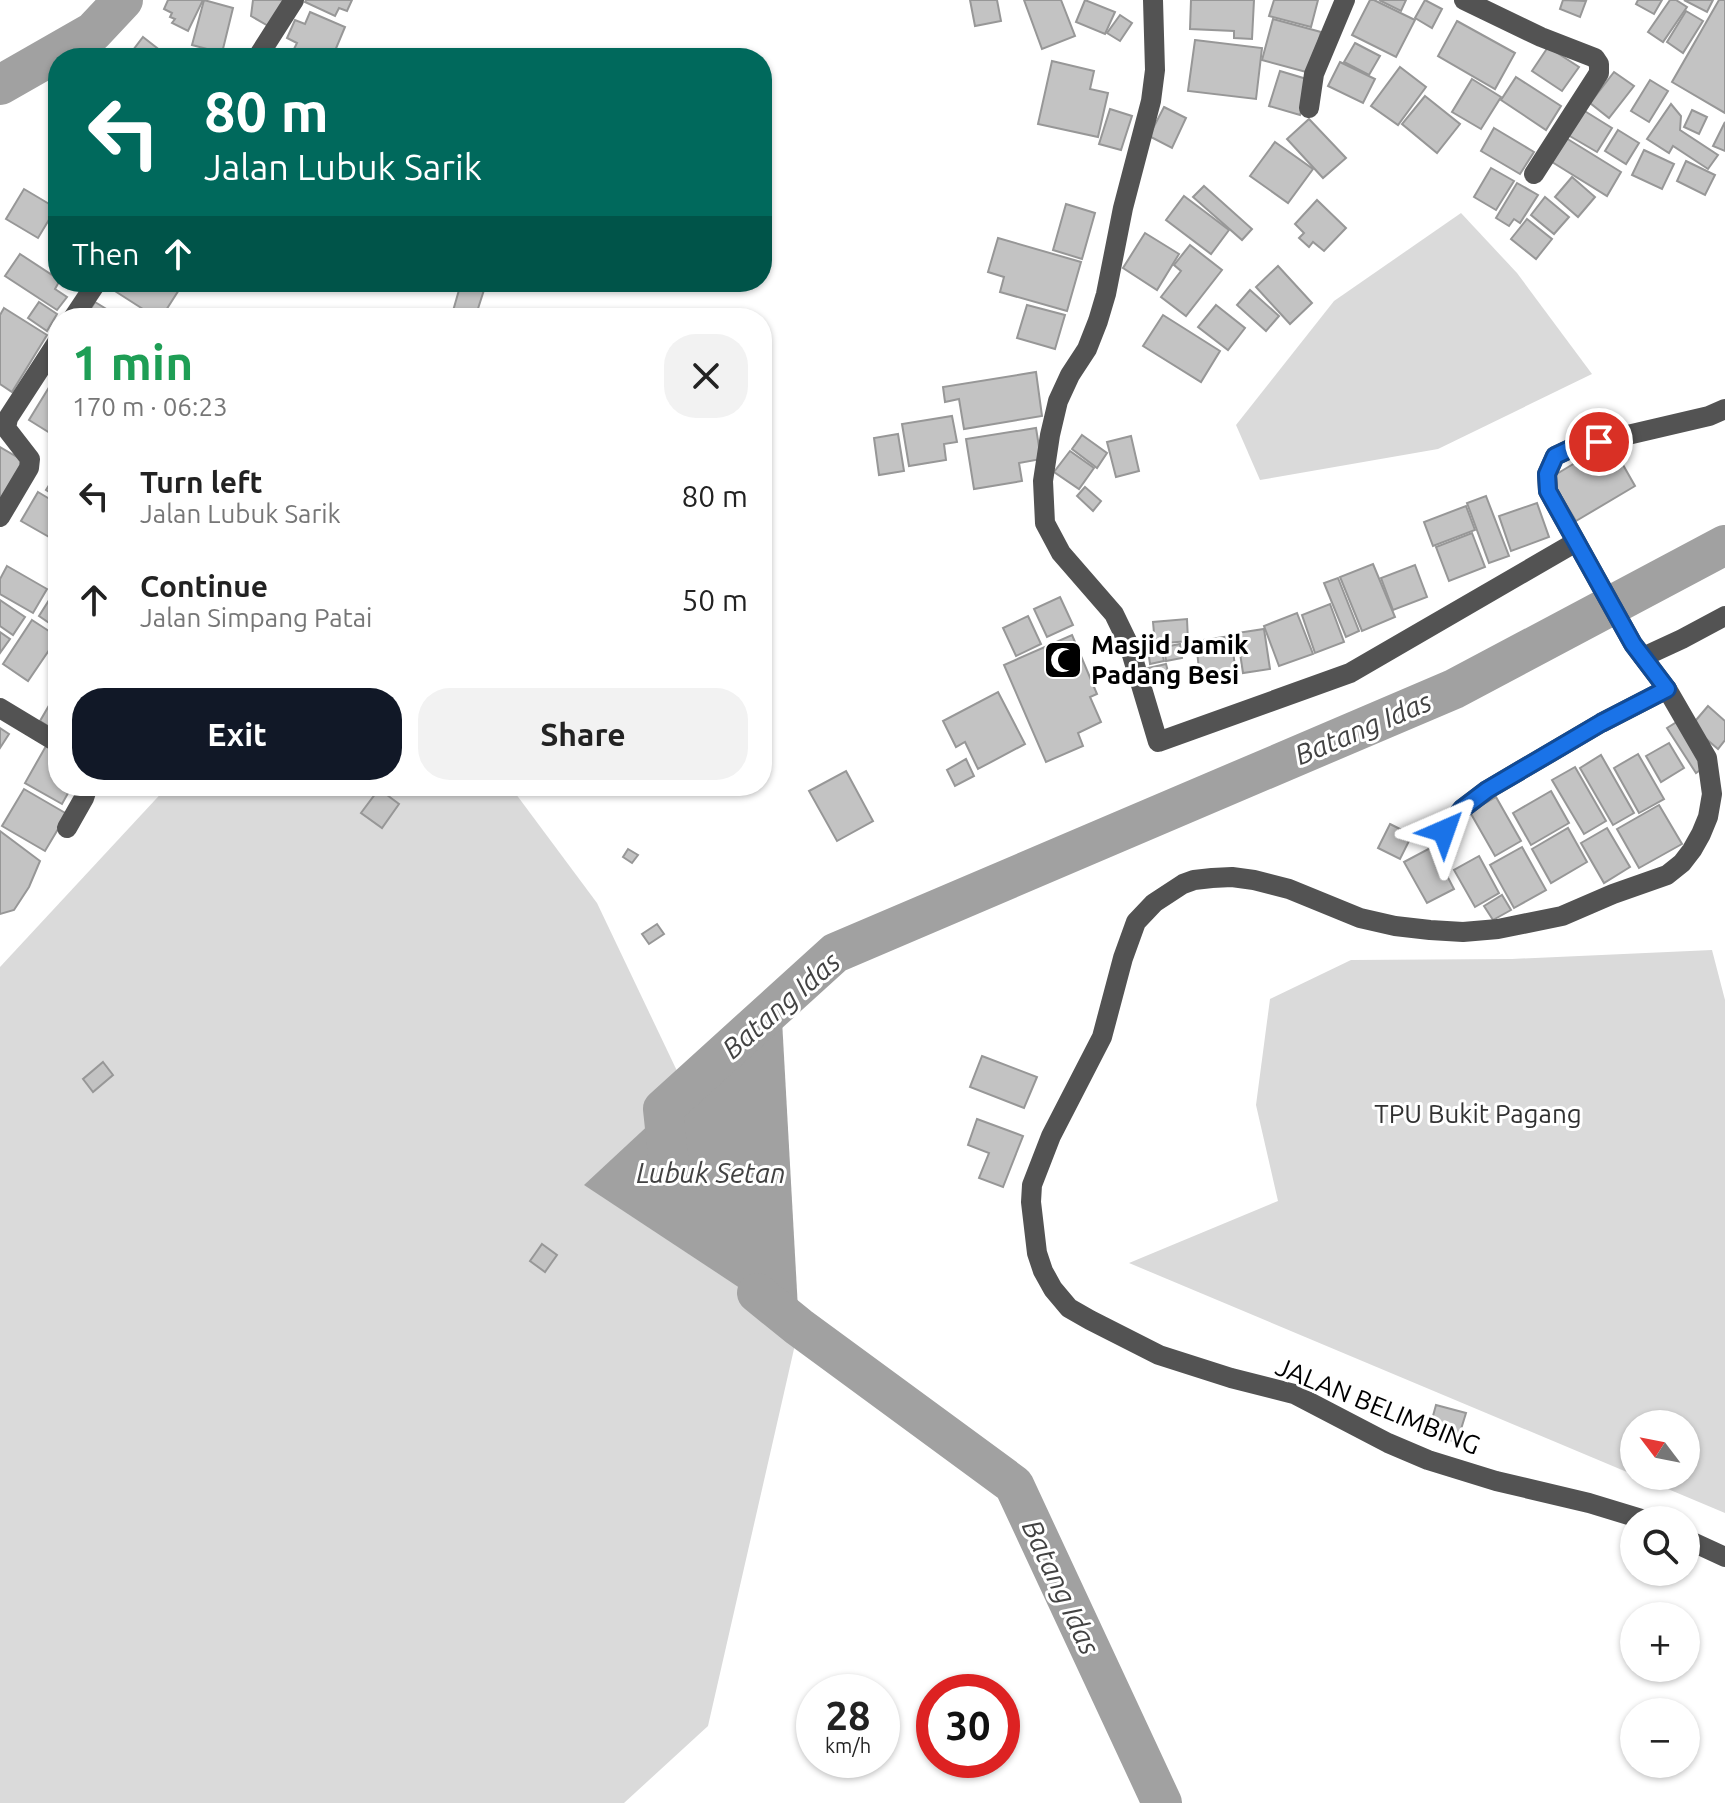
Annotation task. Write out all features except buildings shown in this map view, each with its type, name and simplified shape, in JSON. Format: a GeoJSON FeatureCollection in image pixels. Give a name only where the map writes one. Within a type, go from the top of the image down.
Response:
{"type":"FeatureCollection","features":[{"type":"Feature","properties":{"kind":"street"},"geometry":{"type":"LineString","coordinates":[[263,48],[294,0]]}},
{"type":"Feature","properties":{"kind":"street"},"geometry":{"type":"LineString","coordinates":[[1153,0],[1155,70],[1151,101],[1123,208],[1106,294],[1087,349],[1058,401],[1043,481],[1045,523],[1061,553],[1114,614],[1129,645],[1158,742],[1350,673],[1579,546]]}},
{"type":"Feature","properties":{"kind":"street"},"geometry":{"type":"LineString","coordinates":[[1309,108],[1314,74],[1345,0]]}},
{"type":"Feature","properties":{"kind":"street"},"geometry":{"type":"LineString","coordinates":[[1464,0],[1541,37],[1595,58],[1599,64],[1599,73],[1534,174]]}},
{"type":"Feature","properties":{"kind":"street"},"geometry":{"type":"LineString","coordinates":[[0,517],[29,468],[30,459],[3,428],[48,356]]}},
{"type":"Feature","properties":{"kind":"street","name":"JALAN BELIMBING"},"geometry":{"type":"LineString","coordinates":[[1620,1512],[1428,1460],[1388,1443],[1294,1394],[1159,1355],[1069,1308],[1053,1289],[1037,1253],[1032,1185],[1051,1136],[1102,1037],[1136,922],[1154,903],[1183,884],[1194,880],[1232,877],[1254,880],[1289,889],[1360,918],[1395,926],[1463,932],[1498,929],[1562,916],[1667,875],[1682,863],[1708,817],[1712,794],[1707,758],[1667,689],[1638,651],[1548,491],[1547,474],[1555,456],[1572,448],[1709,416],[1725,409]]}},
{"type":"Feature","properties":{"kind":"street"},"geometry":{"type":"LineString","coordinates":[[1638,651],[1682,639],[1725,616]]}},
{"type":"Feature","properties":{"kind":"street"},"geometry":{"type":"LineString","coordinates":[[1444,831],[1462,809],[1487,790],[1601,723],[1667,689]]}},
{"type":"Feature","properties":{"kind":"street"},"geometry":{"type":"LineString","coordinates":[[0,708],[48,737]]}},
{"type":"Feature","properties":{"kind":"street"},"geometry":{"type":"LineString","coordinates":[[67,828],[85,796]]}},
{"type":"Feature","properties":{"kind":"street"},"geometry":{"type":"LineString","coordinates":[[1700,1545],[1725,1557]]}},
{"type":"Feature","properties":{"kind":"green space"},"geometry":{"type":"Polygon","coordinates":[[[1461,213],[1517,273],[1592,374],[1438,449],[1260,480],[1236,425],[1334,301],[1461,213]]]}},
{"type":"Feature","properties":{"kind":"green space"},"geometry":{"type":"Polygon","coordinates":[[[159,796],[517,796],[597,903],[799,1327],[708,1726],[624,1803],[0,1803],[0,967],[159,796]]]}},
{"type":"Feature","properties":{"kind":"green space","name":"TPU Bukit Pagang"},"geometry":{"type":"Polygon","coordinates":[[[1712,950],[1725,1000],[1725,1513],[1670,1490],[1700,1490],[1700,1410],[1620,1410],[1620,1469],[1129,1263],[1278,1201],[1256,1105],[1270,999],[1351,960],[1512,959],[1712,950]]]}},
{"type":"Feature","properties":{"kind":"water","name":"Lubuk Setan"},"geometry":{"type":"Polygon","coordinates":[[[781,1002],[799,1327],[584,1185],[781,1002]]]}},
{"type":"Feature","properties":{"kind":"waterway"},"geometry":{"type":"LineString","coordinates":[[65,48],[93,32],[123,0]]}},
{"type":"Feature","properties":{"kind":"waterway"},"geometry":{"type":"LineString","coordinates":[[0,85],[48,58]]}},
{"type":"Feature","properties":{"kind":"waterway","name":"Batang Idas"},"geometry":{"type":"LineString","coordinates":[[669,1165],[663,1109],[835,953],[1454,689],[1725,545]]}},
{"type":"Feature","properties":{"kind":"waterway","name":"Batang Idas"},"geometry":{"type":"LineString","coordinates":[[757,1293],[1014,1485],[1162,1803]]}},
{"type":"Feature","properties":{"kind":"place","name":"Masjid Jamik Padang Besi"},"geometry":{"type":"Point","coordinates":[1063,660]}},
{"type":"Feature","properties":{"kind":"route"},"geometry":{"type":"LineString","coordinates":[[1444,831],[1462,809],[1487,790],[1601,723],[1667,689],[1633,644],[1548,491],[1547,474],[1555,456],[1572,448],[1599,442]]}}]}
